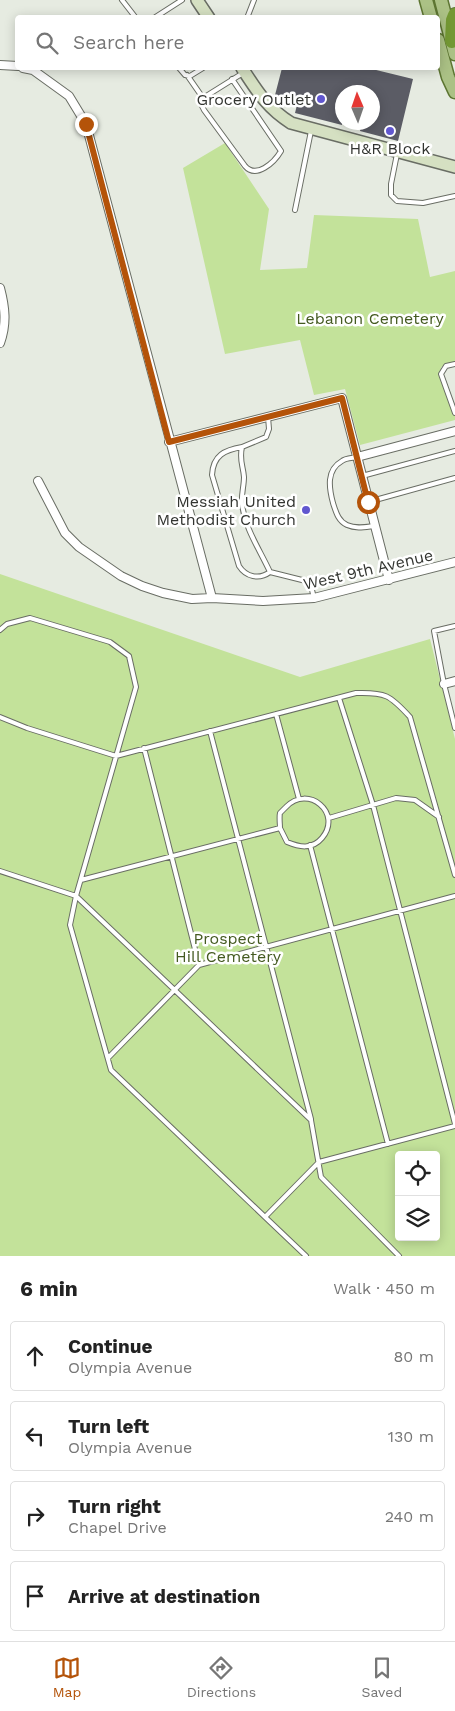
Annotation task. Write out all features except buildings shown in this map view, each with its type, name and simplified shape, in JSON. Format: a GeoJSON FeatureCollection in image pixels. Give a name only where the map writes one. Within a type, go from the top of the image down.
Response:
{"type":"FeatureCollection","features":[{"type":"Feature","properties":{"kind":"highway"},"geometry":{"type":"LineString","coordinates":[[452,40],[455,15]]}},
{"type":"Feature","properties":{"kind":"main road"},"geometry":{"type":"LineString","coordinates":[[426,0],[430,15]]}},
{"type":"Feature","properties":{"kind":"main road"},"geometry":{"type":"LineString","coordinates":[[441,0],[455,54]]}},
{"type":"Feature","properties":{"kind":"main road"},"geometry":{"type":"LineString","coordinates":[[440,47],[448,77],[455,92]]}},
{"type":"Feature","properties":{"kind":"street"},"geometry":{"type":"LineString","coordinates":[[197,0],[204,15]]}},
{"type":"Feature","properties":{"kind":"street"},"geometry":{"type":"LineString","coordinates":[[0,65],[15,66]]}},
{"type":"Feature","properties":{"kind":"street"},"geometry":{"type":"LineString","coordinates":[[33,70],[69,96],[86,124],[212,598]]}},
{"type":"Feature","properties":{"kind":"street"},"geometry":{"type":"LineString","coordinates":[[243,70],[265,103],[276,114],[291,123],[455,167]]}},
{"type":"Feature","properties":{"kind":"street"},"geometry":{"type":"LineString","coordinates":[[0,288],[5,308],[4,332],[0,344]]}},
{"type":"Feature","properties":{"kind":"street"},"geometry":{"type":"LineString","coordinates":[[169,442],[342,398],[388,580]]}},
{"type":"Feature","properties":{"kind":"street"},"geometry":{"type":"LineString","coordinates":[[357,456],[455,431]]}},
{"type":"Feature","properties":{"kind":"street","name":"West 9th Avenue"},"geometry":{"type":"LineString","coordinates":[[38,481],[65,533],[79,547],[121,576],[142,586],[192,599],[212,598],[264,601],[314,598],[455,562]]}},
{"type":"Feature","properties":{"kind":"street"},"geometry":{"type":"LineString","coordinates":[[444,684],[455,681]]}},
{"type":"Feature","properties":{"kind":"lane"},"geometry":{"type":"LineString","coordinates":[[122,0],[134,15]]}},
{"type":"Feature","properties":{"kind":"lane"},"geometry":{"type":"LineString","coordinates":[[159,15],[182,0]]}},
{"type":"Feature","properties":{"kind":"lane"},"geometry":{"type":"LineString","coordinates":[[248,15],[254,0]]}},
{"type":"Feature","properties":{"kind":"lane"},"geometry":{"type":"LineString","coordinates":[[181,70],[187,75],[202,98]]}},
{"type":"Feature","properties":{"kind":"lane"},"geometry":{"type":"LineString","coordinates":[[187,75],[190,76],[200,70]]}},
{"type":"Feature","properties":{"kind":"lane"},"geometry":{"type":"LineString","coordinates":[[232,79],[281,151],[259,171],[253,172],[249,170],[200,102],[202,98],[243,70]]}},
{"type":"Feature","properties":{"kind":"lane"},"geometry":{"type":"LineString","coordinates":[[295,210],[311,129]]}},
{"type":"Feature","properties":{"kind":"lane"},"geometry":{"type":"LineString","coordinates":[[397,152],[391,184],[392,195],[397,201],[423,203],[455,196]]}},
{"type":"Feature","properties":{"kind":"lane"},"geometry":{"type":"LineString","coordinates":[[455,364],[446,366],[441,374],[455,413]]}},
{"type":"Feature","properties":{"kind":"lane"},"geometry":{"type":"LineString","coordinates":[[268,417],[269,429],[266,437],[242,447],[222,452],[212,467],[212,475],[239,566],[243,572],[249,576],[264,576],[270,572],[306,581],[311,586],[314,598]]}},
{"type":"Feature","properties":{"kind":"lane"},"geometry":{"type":"LineString","coordinates":[[242,447],[239,457],[244,477],[242,506],[251,536],[270,572]]}},
{"type":"Feature","properties":{"kind":"lane"},"geometry":{"type":"LineString","coordinates":[[362,476],[455,451]]}},
{"type":"Feature","properties":{"kind":"lane"},"geometry":{"type":"LineString","coordinates":[[357,456],[342,460],[334,468],[329,479],[329,488],[338,518],[346,525],[356,527],[374,526]]}},
{"type":"Feature","properties":{"kind":"lane"},"geometry":{"type":"LineString","coordinates":[[368,502],[455,478]]}},
{"type":"Feature","properties":{"kind":"lane"},"geometry":{"type":"LineString","coordinates":[[0,630],[7,624],[30,618],[110,642],[130,656],[136,686],[76,896],[70,925],[111,1070],[306,1256]]}},
{"type":"Feature","properties":{"kind":"lane"},"geometry":{"type":"LineString","coordinates":[[455,626],[434,631],[455,728]]}},
{"type":"Feature","properties":{"kind":"lane"},"geometry":{"type":"LineString","coordinates":[[0,717],[27,728],[116,756],[356,693],[377,692],[396,701],[410,717],[455,875]]}},
{"type":"Feature","properties":{"kind":"lane"},"geometry":{"type":"LineString","coordinates":[[265,1217],[319,1162],[455,1125],[373,805],[339,698]]}},
{"type":"Feature","properties":{"kind":"lane"},"geometry":{"type":"LineString","coordinates":[[276,714],[299,799]]}},
{"type":"Feature","properties":{"kind":"lane"},"geometry":{"type":"LineString","coordinates":[[210,731],[312,1120],[321,1177],[399,1256]]}},
{"type":"Feature","properties":{"kind":"lane"},"geometry":{"type":"LineString","coordinates":[[144,748],[199,965]]}},
{"type":"Feature","properties":{"kind":"lane"},"geometry":{"type":"LineString","coordinates":[[307,798],[322,805],[329,818],[327,832],[317,844],[301,848],[287,842],[280,828],[280,813],[292,801],[299,799],[307,798]]}},
{"type":"Feature","properties":{"kind":"lane"},"geometry":{"type":"LineString","coordinates":[[329,818],[396,798],[415,800],[438,816]]}},
{"type":"Feature","properties":{"kind":"lane"},"geometry":{"type":"LineString","coordinates":[[81,880],[280,828]]}},
{"type":"Feature","properties":{"kind":"lane"},"geometry":{"type":"LineString","coordinates":[[310,846],[388,1144]]}},
{"type":"Feature","properties":{"kind":"lane"},"geometry":{"type":"LineString","coordinates":[[0,871],[76,896],[312,1120]]}},
{"type":"Feature","properties":{"kind":"lane"},"geometry":{"type":"LineString","coordinates":[[108,1058],[199,965],[455,896]]}},
{"type":"Feature","properties":{"kind":"green space","name":"Lebanon Cemetery"},"geometry":{"type":"Polygon","coordinates":[[[225,143],[269,209],[260,270],[307,268],[314,215],[418,219],[430,277],[455,271],[455,363],[441,367],[455,412],[455,420],[360,445],[345,389],[314,395],[300,340],[225,354],[183,168],[225,143]]]}},
{"type":"Feature","properties":{"kind":"green space","name":"Prospect Hill Cemetery"},"geometry":{"type":"Polygon","coordinates":[[[0,574],[300,677],[430,639],[455,739],[455,1256],[0,1256],[0,574]]]}},
{"type":"Feature","properties":{"kind":"place","name":"Grocery Outlet"},"geometry":{"type":"Point","coordinates":[321,99]}},
{"type":"Feature","properties":{"kind":"place","name":"H&R Block"},"geometry":{"type":"Point","coordinates":[390,131]}},
{"type":"Feature","properties":{"kind":"place","name":"Messiah United Methodist Church"},"geometry":{"type":"Point","coordinates":[306,510]}},
{"type":"Feature","properties":{"kind":"route"},"geometry":{"type":"LineString","coordinates":[[86,124],[169,442],[342,398],[368,502]]}}]}
